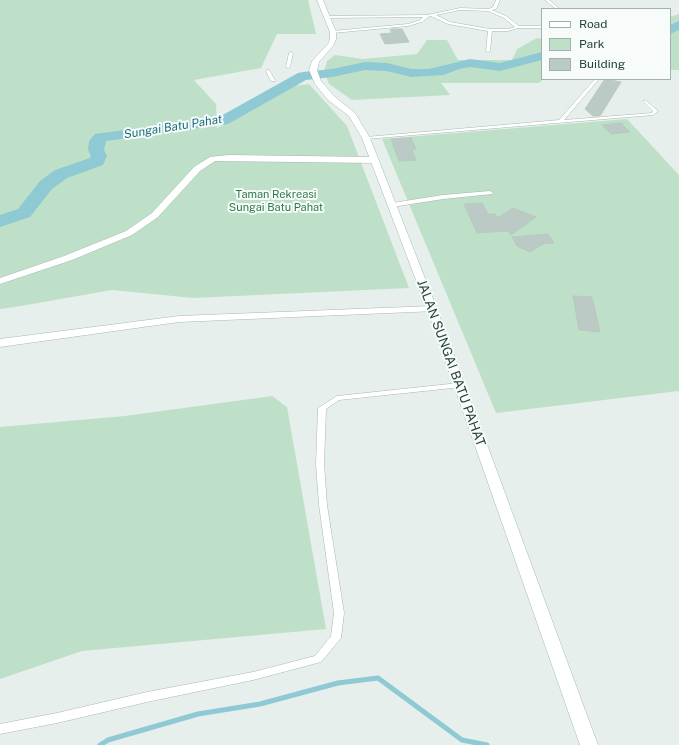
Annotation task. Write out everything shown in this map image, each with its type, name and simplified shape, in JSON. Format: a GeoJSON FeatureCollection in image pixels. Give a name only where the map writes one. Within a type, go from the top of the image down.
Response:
{"type":"FeatureCollection","features":[{"type":"Feature","properties":{"kind":"street"},"geometry":{"type":"LineString","coordinates":[[320,0],[333,32]]}},
{"type":"Feature","properties":{"kind":"street","name":"JALAN SUNGAI BATU PAHAT"},"geometry":{"type":"LineString","coordinates":[[333,32],[331,45],[316,61],[313,70],[318,82],[331,98],[352,115],[366,138],[432,309],[589,745]]}},
{"type":"Feature","properties":{"kind":"street"},"geometry":{"type":"LineString","coordinates":[[0,281],[68,258],[132,231],[154,215],[197,169],[213,159],[374,160]]}},
{"type":"Feature","properties":{"kind":"street"},"geometry":{"type":"LineString","coordinates":[[0,343],[179,319],[432,309]]}},
{"type":"Feature","properties":{"kind":"lane"},"geometry":{"type":"LineString","coordinates":[[326,17],[427,16],[460,9],[489,10],[495,8],[498,0]]}},
{"type":"Feature","properties":{"kind":"lane"},"geometry":{"type":"LineString","coordinates":[[546,0],[557,8]]}},
{"type":"Feature","properties":{"kind":"lane"},"geometry":{"type":"LineString","coordinates":[[489,10],[505,17],[518,27]]}},
{"type":"Feature","properties":{"kind":"lane"},"geometry":{"type":"LineString","coordinates":[[432,15],[449,23],[490,30],[508,30],[518,27],[541,27]]}},
{"type":"Feature","properties":{"kind":"lane"},"geometry":{"type":"LineString","coordinates":[[333,32],[408,25],[421,21],[427,16]]}},
{"type":"Feature","properties":{"kind":"lane"},"geometry":{"type":"LineString","coordinates":[[488,51],[490,30]]}},
{"type":"Feature","properties":{"kind":"lane"},"geometry":{"type":"LineString","coordinates":[[288,67],[291,53]]}},
{"type":"Feature","properties":{"kind":"lane"},"geometry":{"type":"LineString","coordinates":[[268,71],[273,80]]}},
{"type":"Feature","properties":{"kind":"lane"},"geometry":{"type":"LineString","coordinates":[[561,122],[595,80]]}},
{"type":"Feature","properties":{"kind":"lane"},"geometry":{"type":"LineString","coordinates":[[366,138],[653,114],[656,111],[645,101]]}},
{"type":"Feature","properties":{"kind":"lane"},"geometry":{"type":"LineString","coordinates":[[392,205],[443,197],[490,193]]}},
{"type":"Feature","properties":{"kind":"lane"},"geometry":{"type":"LineString","coordinates":[[0,729],[253,676],[318,659],[336,638],[339,613],[323,505],[320,464],[322,408],[338,398],[459,385]]}},
{"type":"Feature","properties":{"kind":"green space","name":"Taman Rekreasi Sungai Batu Pahat"},"geometry":{"type":"Polygon","coordinates":[[[0,0],[308,0],[316,34],[277,34],[261,68],[194,80],[216,104],[217,128],[294,86],[309,84],[347,126],[409,288],[193,298],[112,290],[0,309],[0,0]]]}},
{"type":"Feature","properties":{"kind":"green space"},"geometry":{"type":"Polygon","coordinates":[[[679,14],[679,70],[671,70],[671,17],[679,14]]]}},
{"type":"Feature","properties":{"kind":"green space"},"geometry":{"type":"Polygon","coordinates":[[[537,38],[541,39],[542,80],[539,83],[441,83],[450,95],[352,100],[329,84],[324,71],[327,61],[335,55],[363,59],[417,54],[427,40],[447,40],[458,60],[512,60],[517,49],[537,38]]]}},
{"type":"Feature","properties":{"kind":"green space"},"geometry":{"type":"Polygon","coordinates":[[[627,119],[679,175],[679,391],[496,413],[382,139],[627,119]]]}},
{"type":"Feature","properties":{"kind":"green space"},"geometry":{"type":"Polygon","coordinates":[[[272,396],[287,407],[326,629],[82,651],[0,679],[0,427],[125,416],[272,396]]]}},
{"type":"Feature","properties":{"kind":"building"},"geometry":{"type":"Polygon","coordinates":[[[402,29],[409,42],[385,44],[380,34],[392,33],[390,30],[402,29]]]}},
{"type":"Feature","properties":{"kind":"building"},"geometry":{"type":"Polygon","coordinates":[[[604,80],[621,82],[600,116],[593,116],[585,109],[604,80]]]}},
{"type":"Feature","properties":{"kind":"building"},"geometry":{"type":"Polygon","coordinates":[[[621,123],[630,132],[611,134],[602,125],[621,123]]]}},
{"type":"Feature","properties":{"kind":"building"},"geometry":{"type":"Polygon","coordinates":[[[411,138],[416,149],[412,150],[416,160],[399,161],[391,139],[411,138]]]}},
{"type":"Feature","properties":{"kind":"building"},"geometry":{"type":"Polygon","coordinates":[[[482,203],[488,214],[495,214],[497,218],[513,208],[536,217],[511,235],[508,231],[477,233],[464,204],[482,203]]]}},
{"type":"Feature","properties":{"kind":"building"},"geometry":{"type":"Polygon","coordinates":[[[548,234],[554,243],[543,244],[530,252],[517,246],[512,237],[548,234]]]}},
{"type":"Feature","properties":{"kind":"building"},"geometry":{"type":"Polygon","coordinates":[[[573,296],[592,297],[600,332],[579,330],[573,296]]]}},
{"type":"Feature","properties":{"kind":"waterway","name":"Sungai Batu Pahat"},"geometry":{"type":"LineString","coordinates":[[671,29],[679,25]]}},
{"type":"Feature","properties":{"kind":"waterway","name":"Sungai Batu Pahat"},"geometry":{"type":"LineString","coordinates":[[0,221],[24,213],[46,185],[61,174],[97,161],[99,156],[96,150],[97,141],[101,137],[223,121],[303,76],[332,73],[365,66],[387,67],[411,73],[429,73],[443,71],[457,65],[470,63],[500,67],[541,56]]}},
{"type":"Feature","properties":{"kind":"waterway"},"geometry":{"type":"LineString","coordinates":[[100,745],[108,740],[198,714],[260,704],[338,683],[378,678],[462,740],[487,745]]}}]}
